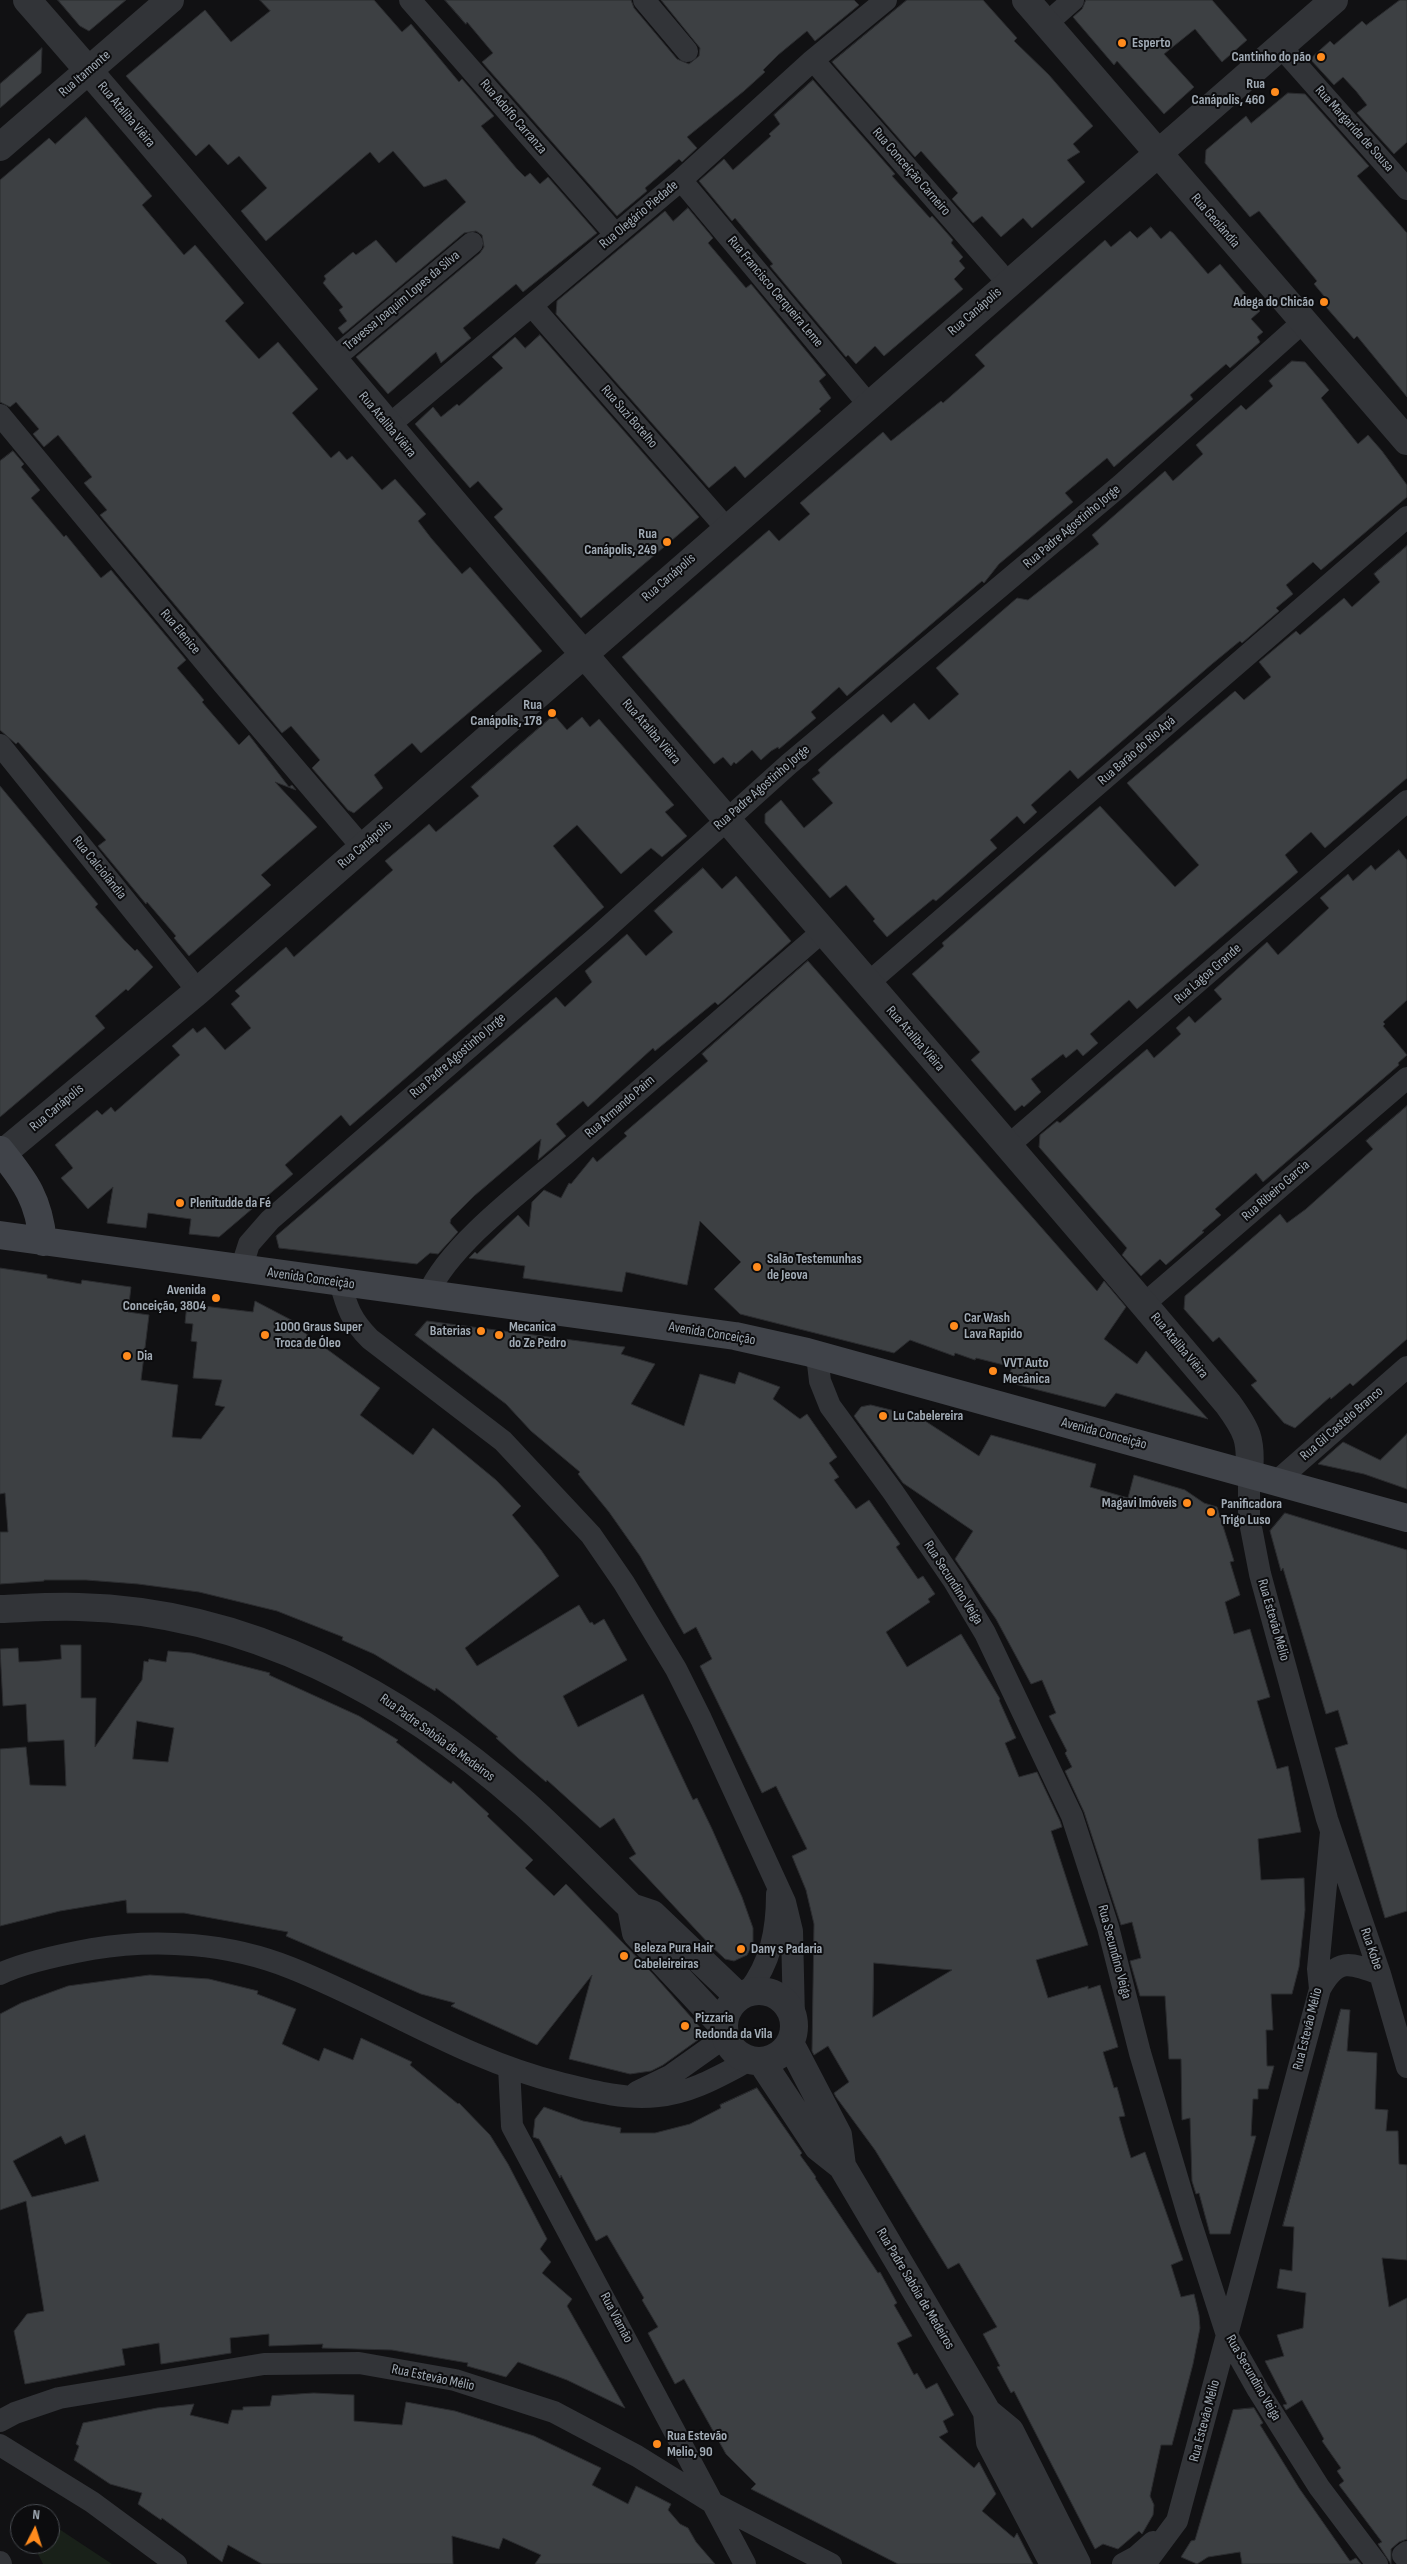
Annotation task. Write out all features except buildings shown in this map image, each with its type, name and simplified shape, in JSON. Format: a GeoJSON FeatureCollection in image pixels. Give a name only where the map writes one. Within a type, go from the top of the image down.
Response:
{"type":"FeatureCollection","features":[{"type":"Feature","properties":{"kind":"main road"},"geometry":{"type":"LineString","coordinates":[[1,1152],[33,1195],[40,1217],[43,1242]]}},
{"type":"Feature","properties":{"kind":"main road","name":"Avenida Conceição"},"geometry":{"type":"LineString","coordinates":[[0,1235],[735,1336],[816,1355],[1407,1518]]}},
{"type":"Feature","properties":{"kind":"street","name":"Rua Ataliba Viêira"},"geometry":{"type":"LineString","coordinates":[[28,0],[388,426],[1144,1304],[1243,1424],[1251,1446],[1248,1473]]}},
{"type":"Feature","properties":{"kind":"street","name":"Rua Itamonte"},"geometry":{"type":"LineString","coordinates":[[0,147],[170,0]]}},
{"type":"Feature","properties":{"kind":"street","name":"Rua Adolfo Carranza"},"geometry":{"type":"LineString","coordinates":[[410,0],[616,235]]}},
{"type":"Feature","properties":{"kind":"street"},"geometry":{"type":"LineString","coordinates":[[644,0],[687,51]]}},
{"type":"Feature","properties":{"kind":"street","name":"Rua Olegário Piedade"},"geometry":{"type":"LineString","coordinates":[[388,426],[682,180],[813,60],[886,0]]}},
{"type":"Feature","properties":{"kind":"street","name":"Rua Geolândia"},"geometry":{"type":"LineString","coordinates":[[1026,0],[1157,154],[1407,441]]}},
{"type":"Feature","properties":{"kind":"street"},"geometry":{"type":"LineString","coordinates":[[1046,24],[1073,0]]}},
{"type":"Feature","properties":{"kind":"street","name":"Rua Canápolis"},"geometry":{"type":"LineString","coordinates":[[1,1152],[198,991],[583,653],[1334,0]]}},
{"type":"Feature","properties":{"kind":"street","name":"Rua Margarida de Sousa"},"geometry":{"type":"LineString","coordinates":[[1281,46],[1407,189]]}},
{"type":"Feature","properties":{"kind":"street","name":"Rua Conceição Carneiro"},"geometry":{"type":"LineString","coordinates":[[813,60],[1008,283]]}},
{"type":"Feature","properties":{"kind":"street","name":"Rua Francisco Cerqueira Leme"},"geometry":{"type":"LineString","coordinates":[[682,180],[869,405]]}},
{"type":"Feature","properties":{"kind":"street","name":"Travessa Joaquim Lopes da Silva"},"geometry":{"type":"LineString","coordinates":[[332,360],[472,243]]}},
{"type":"Feature","properties":{"kind":"street","name":"Rua Suzi Botelho"},"geometry":{"type":"LineString","coordinates":[[532,306],[727,528]]}},
{"type":"Feature","properties":{"kind":"street","name":"Rua Padre Agostinho Jorge"},"geometry":{"type":"LineString","coordinates":[[240,1269],[249,1244],[259,1230],[599,935],[789,764],[1122,485],[1303,322]]}},
{"type":"Feature","properties":{"kind":"street","name":"Rua Elenice"},"geometry":{"type":"LineString","coordinates":[[0,415],[224,685],[362,846]]}},
{"type":"Feature","properties":{"kind":"street","name":"Rua Barão do Rio Apá"},"geometry":{"type":"LineString","coordinates":[[867,984],[1407,517]]}},
{"type":"Feature","properties":{"kind":"street","name":"Rua Calciolândia"},"geometry":{"type":"LineString","coordinates":[[0,745],[198,991]]}},
{"type":"Feature","properties":{"kind":"street","name":"Rua Lagoa Grande"},"geometry":{"type":"LineString","coordinates":[[1009,1145],[1407,801]]}},
{"type":"Feature","properties":{"kind":"street","name":"Rua Armando Paim"},"geometry":{"type":"LineString","coordinates":[[428,1294],[435,1277],[446,1263],[509,1202],[824,931]]}},
{"type":"Feature","properties":{"kind":"street","name":"Rua Ribeiro Garcia"},"geometry":{"type":"LineString","coordinates":[[1144,1304],[1407,1078]]}},
{"type":"Feature","properties":{"kind":"street"},"geometry":{"type":"LineString","coordinates":[[0,1974],[66,1954],[120,1944],[191,1944],[238,1952],[290,1967],[469,2052],[509,2067],[539,2078],[628,2097],[659,2096],[682,2092],[755,2061],[772,2059],[782,2052],[792,2031],[792,1931],[785,1902],[701,1719],[676,1670],[624,1583],[591,1535],[503,1441],[370,1339],[357,1326],[349,1315],[340,1282]]}},
{"type":"Feature","properties":{"kind":"street","name":"Rua Secundino Veiga"},"geometry":{"type":"LineString","coordinates":[[816,1355],[820,1381],[830,1406],[893,1492],[954,1581],[981,1625],[1072,1816],[1108,1927],[1140,2053],[1227,2334],[1258,2390],[1319,2487],[1378,2564]]}},
{"type":"Feature","properties":{"kind":"street","name":"Rua Gil Castelo Branco"},"geometry":{"type":"LineString","coordinates":[[1277,1481],[1407,1367]]}},
{"type":"Feature","properties":{"kind":"street","name":"Rua Estevão Mélio"},"geometry":{"type":"LineString","coordinates":[[1144,2564],[1177,2522],[1320,1989],[1318,1969],[1331,1832],[1256,1556],[1248,1508],[1248,1473]]}},
{"type":"Feature","properties":{"kind":"street","name":"Rua Padre Sabóia de Medeiros"},"geometry":{"type":"LineString","coordinates":[[0,1609],[79,1607],[130,1611],[196,1623],[238,1634],[298,1655],[391,1702],[474,1761],[526,1805],[631,1907],[652,1914],[744,1994]]}},
{"type":"Feature","properties":{"kind":"street","name":"Rua Kobe"},"geometry":{"type":"LineString","coordinates":[[1331,1832],[1380,1974],[1407,2067]]}},
{"type":"Feature","properties":{"kind":"street"},"geometry":{"type":"LineString","coordinates":[[628,2097],[670,2076],[724,2031],[725,2014],[760,1976],[773,1941],[777,1883]]}},
{"type":"Feature","properties":{"kind":"street"},"geometry":{"type":"LineString","coordinates":[[631,1907],[636,1933],[724,2031],[734,2052],[755,2061]]}},
{"type":"Feature","properties":{"kind":"street"},"geometry":{"type":"LineString","coordinates":[[1324,1919],[1359,1914]]}},
{"type":"Feature","properties":{"kind":"street"},"geometry":{"type":"LineString","coordinates":[[1320,1989],[1329,1973],[1336,1967],[1359,1966],[1380,1974]]}},
{"type":"Feature","properties":{"kind":"street"},"geometry":{"type":"LineString","coordinates":[[744,1994],[760,1990],[772,1993],[782,1999],[790,2008],[792,2031]]}},
{"type":"Feature","properties":{"kind":"street","name":"Rua Padre Sabóia de Medeiros"},"geometry":{"type":"LineString","coordinates":[[792,2031],[838,2135],[842,2166]]}},
{"type":"Feature","properties":{"kind":"street","name":"Rua Padre Sabóia de Medeiros"},"geometry":{"type":"LineString","coordinates":[[755,2061],[818,2146],[842,2166],[987,2412],[1010,2431],[1077,2564]]}},
{"type":"Feature","properties":{"kind":"street","name":"Rua Viamão"},"geometry":{"type":"LineString","coordinates":[[509,2067],[512,2126],[629,2342],[745,2564]]}},
{"type":"Feature","properties":{"kind":"street","name":"Rua Estevão Mélio"},"geometry":{"type":"LineString","coordinates":[[0,2421],[59,2398],[177,2378],[264,2364],[359,2363],[455,2380],[554,2412],[637,2456],[711,2502],[831,2564]]}},
{"type":"Feature","properties":{"kind":"street","name":"Rua Padre Sabóia de Medeiros"},"geometry":{"type":"LineString","coordinates":[[987,2412],[990,2442],[1054,2564]]}},
{"type":"Feature","properties":{"kind":"street"},"geometry":{"type":"LineString","coordinates":[[0,2445],[92,2502],[176,2564]]}},
{"type":"Feature","properties":{"kind":"street"},"geometry":{"type":"LineString","coordinates":[[1123,2564],[1136,2557],[1177,2522]]}},
{"type":"Feature","properties":{"kind":"shaded area"},"geometry":{"type":"Polygon","coordinates":[[[60,2530],[112,2564],[43,2564],[38,2554],[60,2554],[60,2530]]]}},
{"type":"Feature","properties":{"kind":"place","name":"Esperto"},"geometry":{"type":"Point","coordinates":[1122,43]}},
{"type":"Feature","properties":{"kind":"place","name":"Cantinho do pão"},"geometry":{"type":"Point","coordinates":[1321,57]}},
{"type":"Feature","properties":{"kind":"place","name":"Rua Canápolis, 460"},"geometry":{"type":"Point","coordinates":[1275,92]}},
{"type":"Feature","properties":{"kind":"place","name":"Adega do Chicão"},"geometry":{"type":"Point","coordinates":[1324,302]}},
{"type":"Feature","properties":{"kind":"place","name":"Rua Canápolis, 249"},"geometry":{"type":"Point","coordinates":[667,542]}},
{"type":"Feature","properties":{"kind":"place","name":"Rua Canápolis, 178"},"geometry":{"type":"Point","coordinates":[552,713]}},
{"type":"Feature","properties":{"kind":"place","name":"Plenitudde da Fé"},"geometry":{"type":"Point","coordinates":[180,1203]}},
{"type":"Feature","properties":{"kind":"place","name":"Salão Testemunhas de Jeova"},"geometry":{"type":"Point","coordinates":[757,1267]}},
{"type":"Feature","properties":{"kind":"place","name":"Avenida Conceição, 3804"},"geometry":{"type":"Point","coordinates":[216,1298]}},
{"type":"Feature","properties":{"kind":"place","name":"Car Wash Lava Rapido"},"geometry":{"type":"Point","coordinates":[954,1326]}},
{"type":"Feature","properties":{"kind":"place","name":"Baterias"},"geometry":{"type":"Point","coordinates":[481,1331]}},
{"type":"Feature","properties":{"kind":"place","name":"1000 Graus Super Troca de Óleo"},"geometry":{"type":"Point","coordinates":[265,1335]}},
{"type":"Feature","properties":{"kind":"place","name":"Mecanica do Ze Pedro"},"geometry":{"type":"Point","coordinates":[499,1335]}},
{"type":"Feature","properties":{"kind":"place","name":"Dia"},"geometry":{"type":"Point","coordinates":[127,1356]}},
{"type":"Feature","properties":{"kind":"place","name":"VVT Auto Mecânica"},"geometry":{"type":"Point","coordinates":[993,1371]}},
{"type":"Feature","properties":{"kind":"place","name":"Lu Cabelereira"},"geometry":{"type":"Point","coordinates":[883,1416]}},
{"type":"Feature","properties":{"kind":"place","name":"Magavi Imóveis"},"geometry":{"type":"Point","coordinates":[1187,1503]}},
{"type":"Feature","properties":{"kind":"place","name":"Panificadora Trigo Luso"},"geometry":{"type":"Point","coordinates":[1211,1512]}},
{"type":"Feature","properties":{"kind":"place","name":"Dany s Padaria"},"geometry":{"type":"Point","coordinates":[741,1949]}},
{"type":"Feature","properties":{"kind":"place","name":"Beleza Pura Hair Cabeleireiras"},"geometry":{"type":"Point","coordinates":[624,1956]}},
{"type":"Feature","properties":{"kind":"place","name":"Pizzaria Redonda da Vila"},"geometry":{"type":"Point","coordinates":[685,2026]}},
{"type":"Feature","properties":{"kind":"place","name":"Rua Estevão Melio, 90"},"geometry":{"type":"Point","coordinates":[657,2444]}}]}
